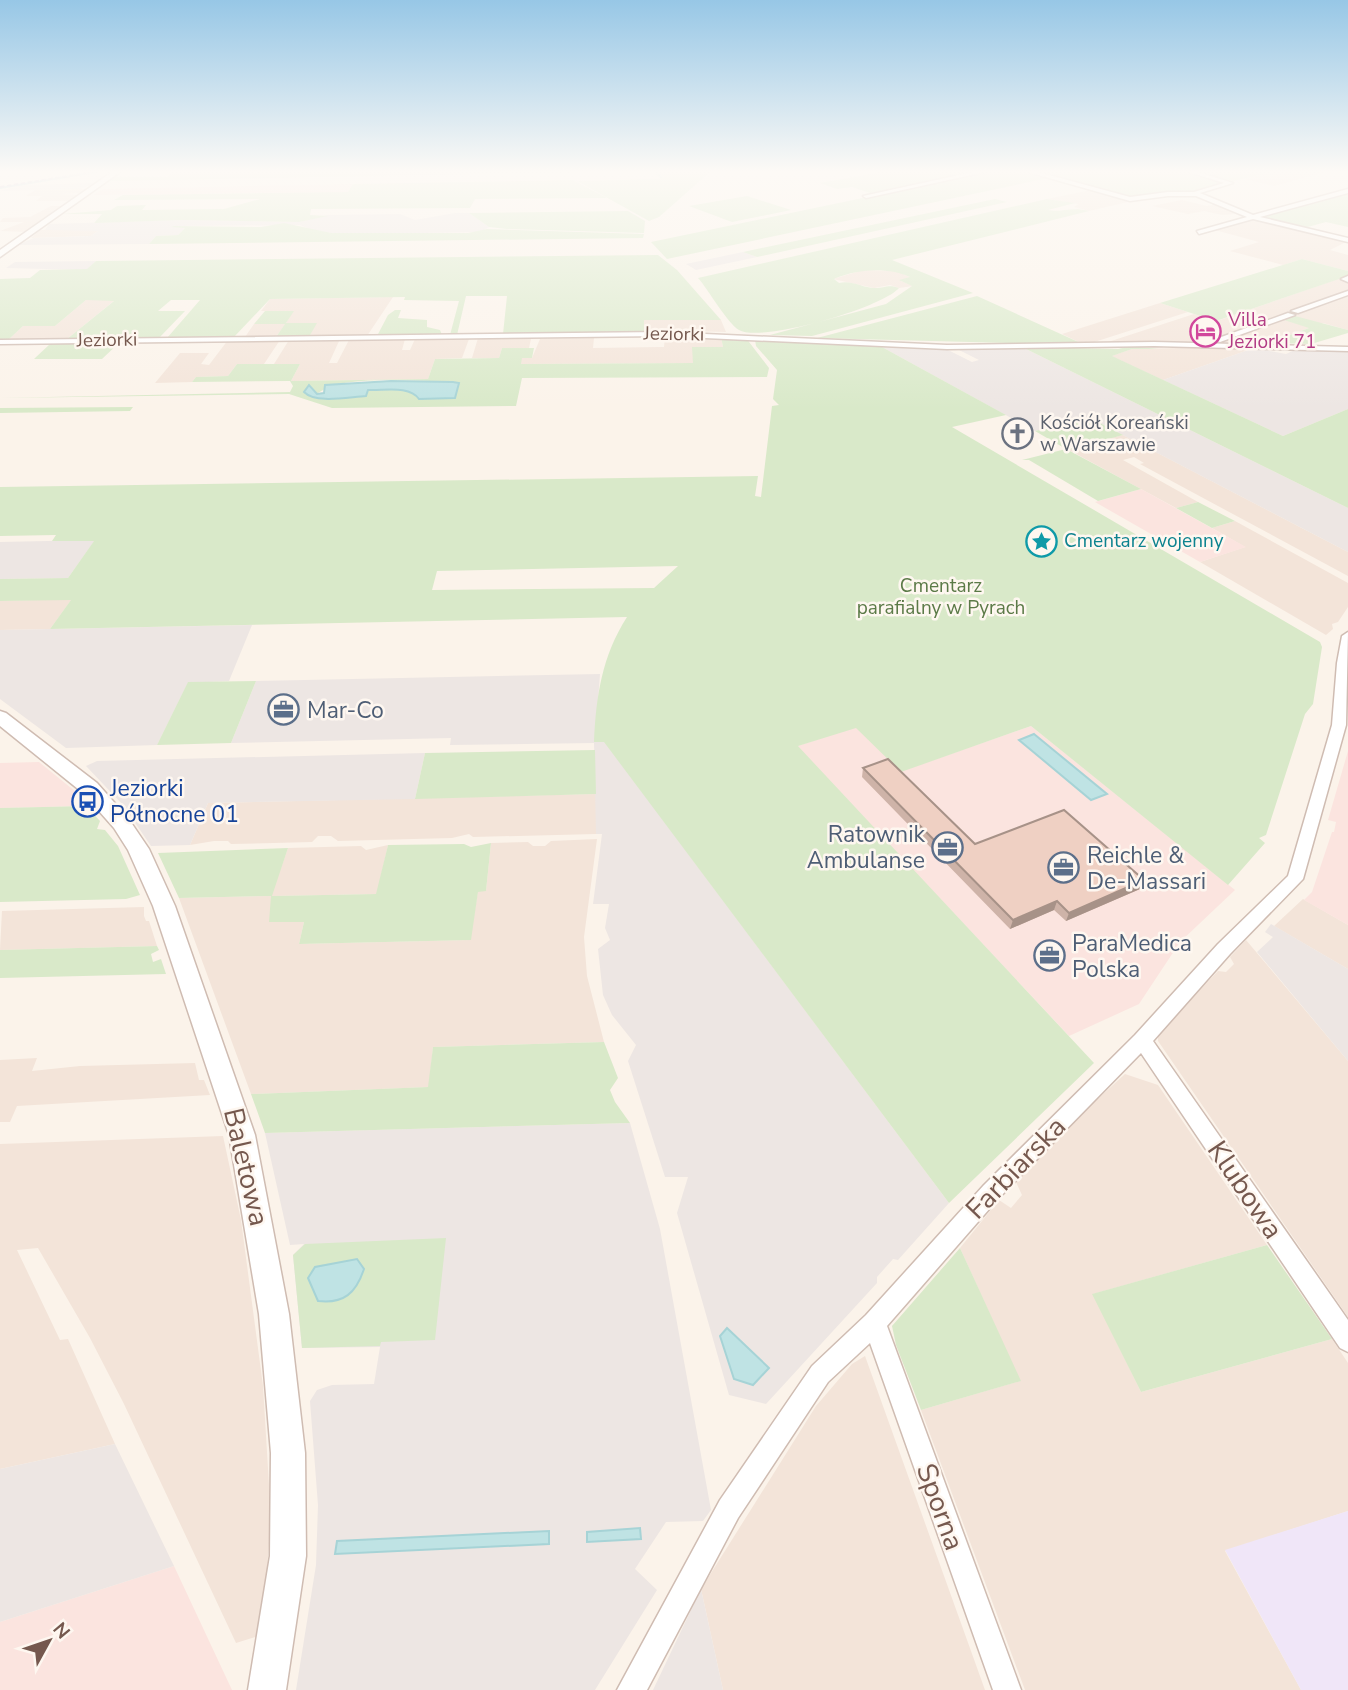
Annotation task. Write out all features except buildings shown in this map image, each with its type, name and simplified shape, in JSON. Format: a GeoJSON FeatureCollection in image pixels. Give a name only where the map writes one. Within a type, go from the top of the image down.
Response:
{"type":"FeatureCollection","features":[{"type":"Feature","properties":{"kind":"street"},"geometry":{"type":"LineString","coordinates":[[1221,345],[1216,340],[1348,293]]}},
{"type":"Feature","properties":{"kind":"street","name":"Jeziorki"},"geometry":{"type":"LineString","coordinates":[[0,342],[662,334],[947,347],[1221,345],[1348,349]]}},
{"type":"Feature","properties":{"kind":"street","name":"Farbiarska"},"geometry":{"type":"LineString","coordinates":[[631,1690],[729,1509],[820,1374],[874,1323],[991,1192],[1142,1040],[1224,949],[1295,879],[1343,727],[1348,636]]}},
{"type":"Feature","properties":{"kind":"street","name":"Baletowa"},"geometry":{"type":"LineString","coordinates":[[0,717],[90,788],[121,823],[138,849],[164,906],[242,1135],[259,1213],[281,1364],[289,1479],[285,1581],[267,1690]]}},
{"type":"Feature","properties":{"kind":"street","name":"Klubowa"},"geometry":{"type":"LineString","coordinates":[[1142,1040],[1348,1340]]}},
{"type":"Feature","properties":{"kind":"street","name":"Sporna"},"geometry":{"type":"LineString","coordinates":[[874,1323],[1007,1690]]}},
{"type":"Feature","properties":{"kind":"shaded area"},"geometry":{"type":"Polygon","coordinates":[[[1230,251],[1333,251],[1348,255],[1348,271],[1302,259],[1283,265],[1230,251]]]}},
{"type":"Feature","properties":{"kind":"shaded area"},"geometry":{"type":"Polygon","coordinates":[[[743,252],[757,257],[696,270],[686,264],[743,252]]]}},
{"type":"Feature","properties":{"kind":"shaded area"},"geometry":{"type":"Polygon","coordinates":[[[96,261],[87,270],[6,268],[15,262],[96,261]]]}},
{"type":"Feature","properties":{"kind":"shaded area"},"geometry":{"type":"Polygon","coordinates":[[[863,270],[897,271],[912,278],[901,281],[913,286],[899,288],[890,285],[874,288],[833,279],[863,270]]]}},
{"type":"Feature","properties":{"kind":"shaded area"},"geometry":{"type":"Polygon","coordinates":[[[1338,279],[1348,282],[1348,330],[1323,323],[1267,343],[1105,343],[1194,314],[1217,321],[1338,279]]]}},
{"type":"Feature","properties":{"kind":"shaded area"},"geometry":{"type":"Polygon","coordinates":[[[393,297],[367,336],[309,337],[316,323],[286,323],[293,311],[261,311],[270,299],[393,297]]]}},
{"type":"Feature","properties":{"kind":"shaded area"},"geometry":{"type":"Polygon","coordinates":[[[86,300],[115,300],[67,339],[8,340],[23,326],[55,326],[86,300]]]}},
{"type":"Feature","properties":{"kind":"shaded area"},"geometry":{"type":"Polygon","coordinates":[[[1160,303],[1188,312],[1085,345],[1062,334],[1160,303]]]}},
{"type":"Feature","properties":{"kind":"shaded area"},"geometry":{"type":"Polygon","coordinates":[[[644,320],[721,320],[726,332],[643,329],[644,320]]]}},
{"type":"Feature","properties":{"kind":"shaded area"},"geometry":{"type":"Polygon","coordinates":[[[286,323],[276,337],[245,337],[254,324],[286,323]]]}},
{"type":"Feature","properties":{"kind":"shaded area"},"geometry":{"type":"Polygon","coordinates":[[[665,336],[721,337],[723,347],[694,363],[520,364],[521,358],[532,358],[540,339],[594,338],[593,348],[664,347],[665,336]]]}},
{"type":"Feature","properties":{"kind":"shaded area"},"geometry":{"type":"Polygon","coordinates":[[[478,338],[531,339],[529,348],[502,348],[499,358],[472,358],[478,338]]]}},
{"type":"Feature","properties":{"kind":"shaded area"},"geometry":{"type":"Polygon","coordinates":[[[340,339],[329,363],[337,363],[349,340],[405,339],[402,350],[410,350],[415,339],[469,339],[462,358],[435,359],[428,379],[291,381],[300,364],[274,364],[289,340],[340,339]]]}},
{"type":"Feature","properties":{"kind":"shaded area"},"geometry":{"type":"Polygon","coordinates":[[[228,340],[280,340],[264,364],[237,364],[228,376],[196,377],[192,382],[155,383],[180,353],[209,353],[201,364],[209,365],[228,340]]]}},
{"type":"Feature","properties":{"kind":"shaded area"},"geometry":{"type":"Polygon","coordinates":[[[882,347],[946,349],[972,362],[979,360],[957,349],[1022,347],[1348,508],[1348,552],[1090,418],[1035,431],[882,347]]]}},
{"type":"Feature","properties":{"kind":"shaded area"},"geometry":{"type":"Polygon","coordinates":[[[1254,348],[1163,380],[1111,356],[1132,349],[1254,348]]]}},
{"type":"Feature","properties":{"kind":"shaded area"},"geometry":{"type":"Polygon","coordinates":[[[1254,348],[1286,354],[1297,349],[1348,350],[1348,409],[1283,436],[1163,380],[1254,348]]]}},
{"type":"Feature","properties":{"kind":"shaded area"},"geometry":{"type":"Polygon","coordinates":[[[1123,435],[1348,552],[1348,576],[1140,464],[1144,463],[1134,457],[1123,460],[1198,502],[1176,508],[1067,449],[1123,435]]]}},
{"type":"Feature","properties":{"kind":"shaded area"},"geometry":{"type":"Polygon","coordinates":[[[1141,489],[1246,547],[1200,562],[1095,502],[1141,489]]]}},
{"type":"Feature","properties":{"kind":"shaded area"},"geometry":{"type":"Polygon","coordinates":[[[1235,521],[1348,583],[1348,607],[1326,635],[1200,562],[1245,547],[1212,528],[1235,521]]]}},
{"type":"Feature","properties":{"kind":"shaded area"},"geometry":{"type":"Polygon","coordinates":[[[95,540],[68,578],[0,579],[0,542],[95,540]]]}},
{"type":"Feature","properties":{"kind":"shaded area"},"geometry":{"type":"Polygon","coordinates":[[[72,599],[50,629],[0,630],[0,601],[72,599]]]}},
{"type":"Feature","properties":{"kind":"shaded area"},"geometry":{"type":"Polygon","coordinates":[[[252,625],[229,681],[188,683],[157,745],[66,748],[0,699],[0,630],[252,625]]]}},
{"type":"Feature","properties":{"kind":"shaded area"},"geometry":{"type":"Polygon","coordinates":[[[600,674],[595,742],[604,741],[949,1203],[898,1260],[893,1259],[877,1277],[877,1283],[766,1404],[729,1395],[677,1213],[688,1177],[665,1177],[628,1061],[636,1045],[612,1015],[603,995],[598,949],[610,940],[605,928],[609,904],[593,904],[602,834],[596,834],[594,743],[450,745],[451,738],[231,743],[256,681],[600,674]]]}},
{"type":"Feature","properties":{"kind":"shaded area"},"geometry":{"type":"Polygon","coordinates":[[[1031,726],[1235,890],[1180,942],[1139,1004],[1069,1036],[797,746],[856,727],[902,771],[1031,726]]]}},
{"type":"Feature","properties":{"kind":"shaded area"},"geometry":{"type":"Polygon","coordinates":[[[1348,751],[1348,925],[1304,900],[1312,892],[1334,832],[1336,822],[1328,820],[1348,751]]]}},
{"type":"Feature","properties":{"kind":"shaded area"},"geometry":{"type":"Polygon","coordinates":[[[425,753],[415,799],[208,803],[190,845],[151,846],[123,805],[86,766],[97,761],[425,753]]]}},
{"type":"Feature","properties":{"kind":"shaded area"},"geometry":{"type":"Polygon","coordinates":[[[39,762],[76,792],[86,806],[0,808],[0,763],[39,762]]]}},
{"type":"Feature","properties":{"kind":"shaded area"},"geometry":{"type":"Polygon","coordinates":[[[596,794],[596,834],[473,837],[469,834],[452,838],[338,841],[331,836],[318,836],[312,842],[231,844],[228,841],[214,841],[190,845],[208,803],[596,794]]]}},
{"type":"Feature","properties":{"kind":"shaded area"},"geometry":{"type":"Polygon","coordinates":[[[597,839],[584,937],[587,976],[604,1042],[433,1047],[429,1087],[251,1094],[179,898],[271,896],[288,848],[361,846],[366,850],[388,845],[377,894],[272,896],[272,908],[304,922],[299,944],[470,940],[478,891],[486,891],[491,843],[528,842],[533,846],[545,846],[551,841],[597,839]]]}},
{"type":"Feature","properties":{"kind":"shaded area"},"geometry":{"type":"Polygon","coordinates":[[[1303,899],[1348,925],[1348,969],[1274,926],[1303,899]]]}},
{"type":"Feature","properties":{"kind":"shaded area"},"geometry":{"type":"Polygon","coordinates":[[[144,907],[144,916],[146,921],[149,921],[157,946],[0,950],[2,911],[144,907]]]}},
{"type":"Feature","properties":{"kind":"shaded area"},"geometry":{"type":"Polygon","coordinates":[[[1271,924],[1348,969],[1348,1061],[1257,952],[1273,937],[1265,932],[1271,924]]]}},
{"type":"Feature","properties":{"kind":"shaded area"},"geometry":{"type":"Polygon","coordinates":[[[1246,940],[1348,1061],[1348,1317],[1158,1041],[1158,1034],[1218,971],[1226,972],[1234,964],[1230,957],[1246,940]]]}},
{"type":"Feature","properties":{"kind":"shaded area"},"geometry":{"type":"Polygon","coordinates":[[[37,1058],[32,1071],[80,1066],[195,1063],[199,1080],[204,1080],[210,1095],[17,1106],[10,1122],[0,1122],[0,1060],[37,1058]]]}},
{"type":"Feature","properties":{"kind":"shaded area"},"geometry":{"type":"Polygon","coordinates":[[[1125,1074],[1158,1085],[1267,1245],[1093,1294],[1141,1392],[1332,1339],[1348,1363],[1348,1511],[1225,1551],[1301,1690],[1025,1690],[921,1410],[1020,1381],[960,1248],[999,1200],[1011,1208],[1022,1195],[1016,1182],[1065,1129],[1125,1074]]]}},
{"type":"Feature","properties":{"kind":"shaded area"},"geometry":{"type":"Polygon","coordinates":[[[630,1123],[660,1229],[711,1510],[703,1521],[666,1522],[635,1569],[657,1590],[595,1690],[296,1690],[316,1565],[318,1505],[310,1401],[317,1390],[332,1385],[374,1384],[380,1347],[302,1348],[293,1255],[304,1244],[290,1245],[265,1133],[630,1123]]]}},
{"type":"Feature","properties":{"kind":"shaded area"},"geometry":{"type":"Polygon","coordinates":[[[223,1136],[241,1220],[263,1386],[271,1518],[262,1635],[236,1643],[124,1404],[38,1248],[17,1250],[60,1340],[68,1339],[115,1444],[0,1469],[0,1144],[223,1136]]]}},
{"type":"Feature","properties":{"kind":"shaded area"},"geometry":{"type":"Polygon","coordinates":[[[865,1356],[985,1690],[723,1690],[701,1589],[816,1406],[852,1364],[865,1356]]]}},
{"type":"Feature","properties":{"kind":"shaded area"},"geometry":{"type":"Polygon","coordinates":[[[115,1444],[174,1566],[0,1622],[0,1469],[115,1444]]]}},
{"type":"Feature","properties":{"kind":"shaded area"},"geometry":{"type":"Polygon","coordinates":[[[1348,1511],[1348,1690],[1301,1690],[1225,1550],[1348,1511]]]}},
{"type":"Feature","properties":{"kind":"shaded area"},"geometry":{"type":"Polygon","coordinates":[[[174,1566],[232,1690],[0,1690],[0,1622],[174,1566]]]}},
{"type":"Feature","properties":{"kind":"shaded area"},"geometry":{"type":"Polygon","coordinates":[[[701,1589],[723,1690],[653,1690],[701,1589]]]}},
{"type":"Feature","properties":{"kind":"green space"},"geometry":{"type":"Polygon","coordinates":[[[659,251],[705,251],[667,259],[659,251]]]}},
{"type":"Feature","properties":{"kind":"green space"},"geometry":{"type":"Polygon","coordinates":[[[748,251],[785,251],[757,257],[743,252],[748,251]]]}},
{"type":"Feature","properties":{"kind":"green space"},"geometry":{"type":"Polygon","coordinates":[[[818,251],[929,251],[892,260],[973,293],[812,336],[770,335],[886,304],[912,286],[899,280],[910,277],[873,270],[836,278],[834,279],[839,283],[870,288],[899,288],[870,305],[847,314],[795,328],[751,333],[734,326],[698,278],[818,251]]]}},
{"type":"Feature","properties":{"kind":"green space"},"geometry":{"type":"Polygon","coordinates":[[[658,255],[677,270],[721,320],[644,320],[644,331],[503,334],[507,296],[466,296],[457,335],[450,335],[459,301],[404,300],[405,297],[270,299],[234,337],[167,338],[200,300],[171,300],[158,311],[185,311],[159,338],[67,339],[114,301],[86,300],[55,326],[23,326],[7,341],[0,341],[0,279],[30,278],[40,270],[87,269],[96,261],[658,255]]]}},
{"type":"Feature","properties":{"kind":"green space"},"geometry":{"type":"Polygon","coordinates":[[[1302,259],[1348,271],[1348,276],[1216,321],[1160,303],[1302,259]]]}},
{"type":"Feature","properties":{"kind":"green space"},"geometry":{"type":"Polygon","coordinates":[[[977,296],[1085,345],[817,338],[977,296]]]}},
{"type":"Feature","properties":{"kind":"green space"},"geometry":{"type":"Polygon","coordinates":[[[395,310],[401,310],[398,318],[427,320],[427,327],[440,330],[442,335],[377,336],[388,315],[395,310]]]}},
{"type":"Feature","properties":{"kind":"green space"},"geometry":{"type":"Polygon","coordinates":[[[265,311],[294,311],[286,323],[317,323],[309,337],[276,337],[285,324],[254,324],[265,311]]]}},
{"type":"Feature","properties":{"kind":"green space"},"geometry":{"type":"Polygon","coordinates":[[[1295,316],[1348,330],[1348,333],[1311,344],[1268,343],[1309,328],[1284,320],[1295,316]]]}},
{"type":"Feature","properties":{"kind":"green space"},"geometry":{"type":"Polygon","coordinates":[[[721,337],[746,338],[769,368],[767,377],[522,378],[516,406],[332,408],[289,394],[0,398],[290,392],[293,386],[290,381],[192,382],[196,377],[228,376],[237,364],[300,364],[291,381],[428,379],[435,359],[499,358],[502,348],[534,348],[532,358],[522,358],[521,364],[693,363],[692,347],[723,347],[721,337]],[[363,381],[334,385],[311,397],[361,396],[368,390],[396,390],[409,392],[419,399],[452,399],[455,398],[458,387],[453,382],[363,381]]]}},
{"type":"Feature","properties":{"kind":"green space","name":"Cmentarz parafialny w Pyrach"},"geometry":{"type":"Polygon","coordinates":[[[755,340],[882,347],[1006,415],[952,427],[1320,642],[1322,647],[1313,704],[1305,714],[1266,835],[1259,838],[1265,843],[1228,885],[1031,726],[901,772],[856,728],[798,746],[1094,1063],[949,1203],[604,742],[594,742],[602,677],[618,632],[627,617],[50,629],[71,600],[0,601],[0,579],[68,578],[94,541],[52,541],[56,535],[0,536],[0,487],[758,476],[755,496],[761,497],[772,406],[779,405],[773,399],[777,370],[756,346],[755,340]],[[678,566],[437,571],[432,590],[654,588],[678,566]]]}},
{"type":"Feature","properties":{"kind":"green space"},"geometry":{"type":"Polygon","coordinates":[[[120,342],[102,359],[34,359],[51,343],[120,342]]]}},
{"type":"Feature","properties":{"kind":"green space"},"geometry":{"type":"Polygon","coordinates":[[[1132,346],[1158,349],[1132,349],[1112,356],[1283,436],[1348,409],[1348,508],[1022,347],[1118,349],[1132,346]]]}},
{"type":"Feature","properties":{"kind":"green space"},"geometry":{"type":"Polygon","coordinates":[[[133,407],[130,411],[0,413],[0,408],[133,407]]]}},
{"type":"Feature","properties":{"kind":"green space"},"geometry":{"type":"Polygon","coordinates":[[[1090,418],[1123,435],[1068,450],[1141,489],[1098,501],[1029,460],[1022,460],[1066,449],[1035,431],[1090,418]]]}},
{"type":"Feature","properties":{"kind":"green space"},"geometry":{"type":"Polygon","coordinates":[[[1198,502],[1235,521],[1212,528],[1176,508],[1198,502]]]}},
{"type":"Feature","properties":{"kind":"green space"},"geometry":{"type":"Polygon","coordinates":[[[256,681],[231,743],[157,745],[188,682],[256,681]]]}},
{"type":"Feature","properties":{"kind":"green space"},"geometry":{"type":"Polygon","coordinates":[[[595,750],[596,794],[415,799],[425,753],[595,750]]]}},
{"type":"Feature","properties":{"kind":"green space"},"geometry":{"type":"Polygon","coordinates":[[[86,806],[100,821],[97,829],[105,830],[118,846],[140,895],[126,899],[0,902],[0,808],[86,806]]]}},
{"type":"Feature","properties":{"kind":"green space"},"geometry":{"type":"Polygon","coordinates":[[[491,843],[486,891],[478,892],[471,940],[299,944],[304,922],[269,922],[271,896],[179,898],[158,853],[288,848],[272,896],[376,894],[388,845],[464,844],[471,847],[491,843]]]}},
{"type":"Feature","properties":{"kind":"green space"},"geometry":{"type":"Polygon","coordinates":[[[157,946],[159,950],[151,954],[153,962],[161,959],[166,974],[0,978],[0,950],[157,946]]]}},
{"type":"Feature","properties":{"kind":"green space"},"geometry":{"type":"Polygon","coordinates":[[[604,1042],[618,1078],[610,1090],[630,1123],[265,1133],[251,1094],[428,1087],[433,1047],[604,1042]]]}},
{"type":"Feature","properties":{"kind":"green space"},"geometry":{"type":"Polygon","coordinates":[[[446,1238],[435,1340],[381,1342],[380,1346],[302,1348],[293,1255],[305,1244],[446,1238]]]}},
{"type":"Feature","properties":{"kind":"green space"},"geometry":{"type":"Polygon","coordinates":[[[1267,1245],[1332,1339],[1141,1392],[1092,1294],[1267,1245]]]}},
{"type":"Feature","properties":{"kind":"green space"},"geometry":{"type":"Polygon","coordinates":[[[960,1248],[1021,1381],[921,1410],[896,1345],[892,1326],[960,1248]]]}},
{"type":"Feature","properties":{"kind":"water"},"geometry":{"type":"Polygon","coordinates":[[[391,381],[459,383],[455,398],[419,399],[409,392],[368,390],[366,396],[333,399],[316,398],[304,392],[309,385],[317,394],[324,393],[325,385],[391,381]]]}},
{"type":"Feature","properties":{"kind":"water"},"geometry":{"type":"Polygon","coordinates":[[[1034,734],[1107,794],[1091,800],[1019,740],[1034,734]]]}},
{"type":"Feature","properties":{"kind":"water"},"geometry":{"type":"Polygon","coordinates":[[[357,1259],[364,1269],[353,1290],[342,1299],[318,1301],[308,1278],[315,1267],[357,1259]]]}},
{"type":"Feature","properties":{"kind":"water"},"geometry":{"type":"Polygon","coordinates":[[[727,1328],[769,1368],[753,1385],[734,1379],[720,1336],[727,1328]]]}},
{"type":"Feature","properties":{"kind":"water"},"geometry":{"type":"Polygon","coordinates":[[[640,1528],[641,1539],[587,1542],[587,1532],[640,1528]]]}},
{"type":"Feature","properties":{"kind":"water"},"geometry":{"type":"Polygon","coordinates":[[[549,1531],[549,1544],[335,1554],[337,1541],[549,1531]]]}},
{"type":"Feature","properties":{"kind":"place","name":"Villa Jeziorki 71"},"geometry":{"type":"Point","coordinates":[1205,331]}},
{"type":"Feature","properties":{"kind":"place","name":"Kościół Koreański w Warszawie"},"geometry":{"type":"Point","coordinates":[1017,434]}},
{"type":"Feature","properties":{"kind":"place","name":"Cmentarz wojenny"},"geometry":{"type":"Point","coordinates":[1041,541]}},
{"type":"Feature","properties":{"kind":"place","name":"Mar-Co"},"geometry":{"type":"Point","coordinates":[284,710]}},
{"type":"Feature","properties":{"kind":"place","name":"Jeziorki Północne 01"},"geometry":{"type":"Point","coordinates":[87,801]}},
{"type":"Feature","properties":{"kind":"place","name":"Ratownik Ambulanse"},"geometry":{"type":"Point","coordinates":[948,847]}},
{"type":"Feature","properties":{"kind":"place","name":"Reichle & De-Massari"},"geometry":{"type":"Point","coordinates":[1064,868]}},
{"type":"Feature","properties":{"kind":"place","name":"ParaMedica Polska"},"geometry":{"type":"Point","coordinates":[1049,956]}}]}
